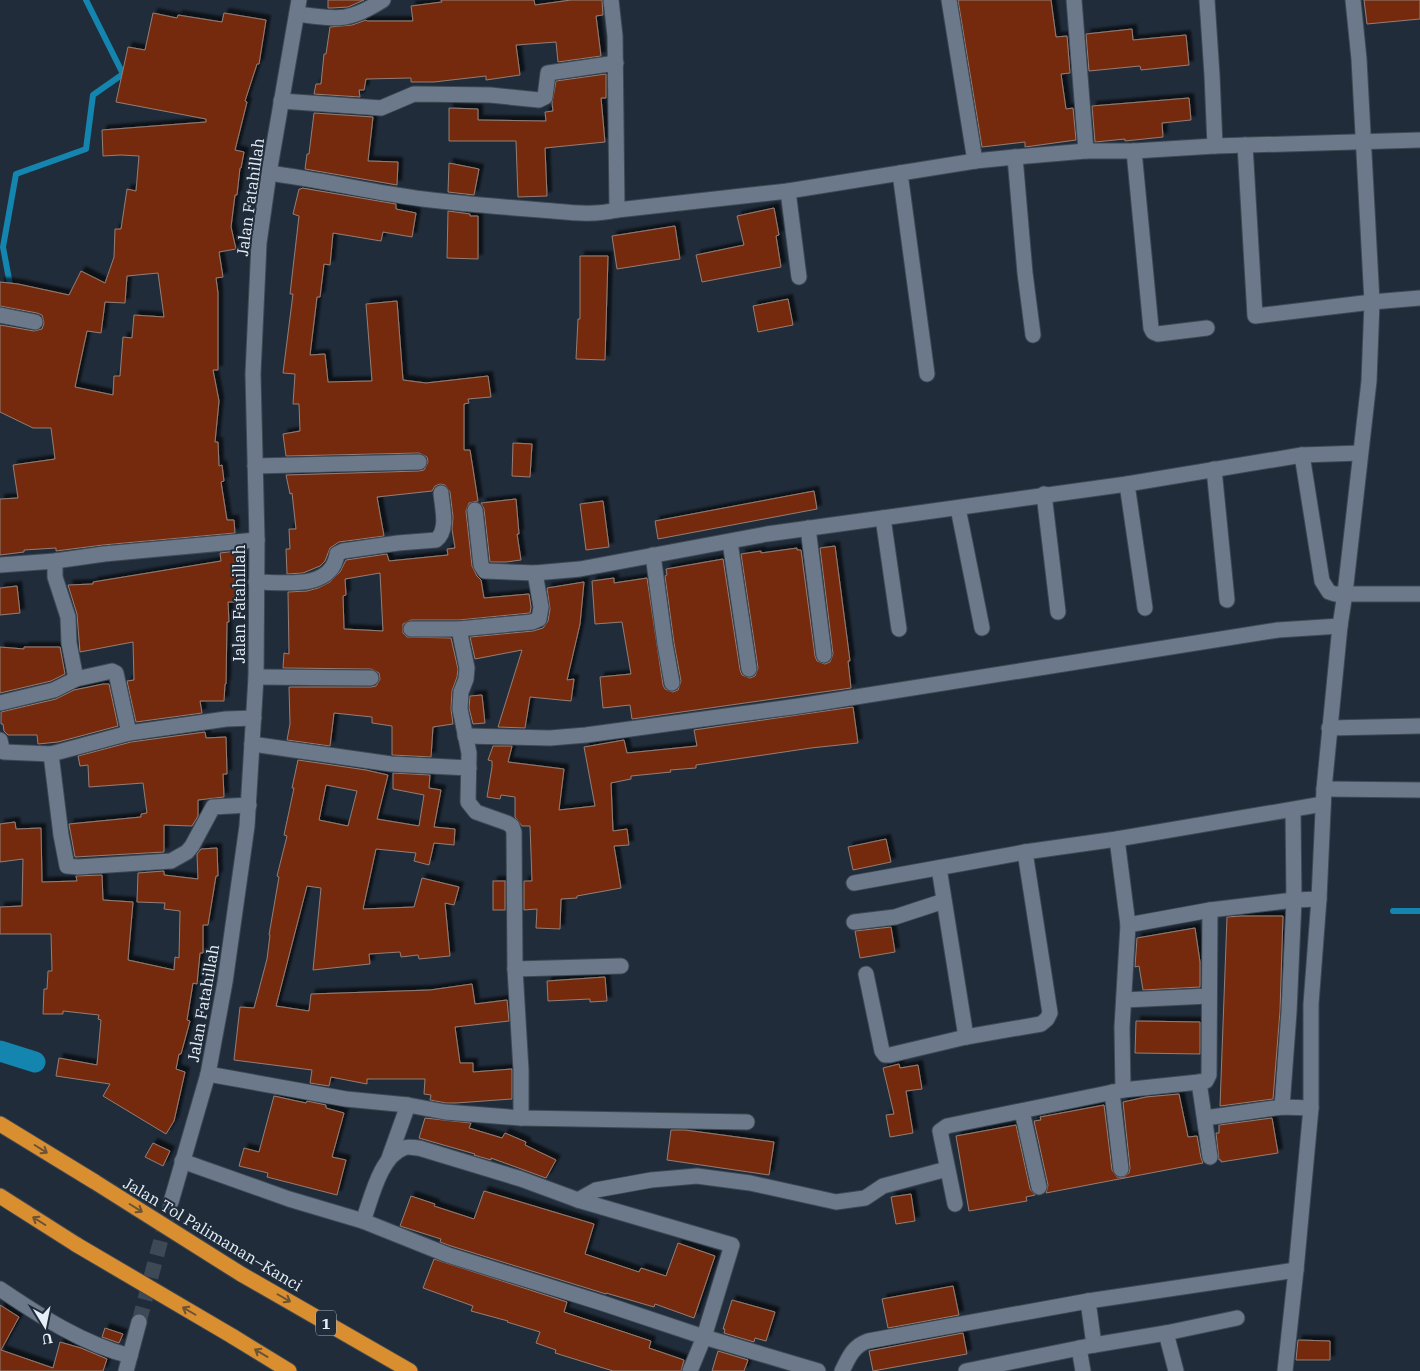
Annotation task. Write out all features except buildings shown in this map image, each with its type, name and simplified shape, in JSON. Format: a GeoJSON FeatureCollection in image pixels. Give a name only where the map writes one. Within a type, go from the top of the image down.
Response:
{"type":"FeatureCollection","features":[{"type":"Feature","properties":{"kind":"highway","name":"Jalan Tol Palimanan–Kanci"},"geometry":{"type":"LineString","coordinates":[[0,1124],[241,1274],[410,1371]]}},
{"type":"Feature","properties":{"kind":"highway"},"geometry":{"type":"LineString","coordinates":[[0,1196],[77,1245],[290,1371]]}},
{"type":"Feature","properties":{"kind":"street"},"geometry":{"type":"LineString","coordinates":[[298,7],[342,18],[367,10],[383,0]]}},
{"type":"Feature","properties":{"kind":"street"},"geometry":{"type":"LineString","coordinates":[[611,0],[616,63],[617,210]]}},
{"type":"Feature","properties":{"kind":"street"},"geometry":{"type":"LineString","coordinates":[[949,0],[975,161]]}},
{"type":"Feature","properties":{"kind":"street"},"geometry":{"type":"LineString","coordinates":[[1074,0],[1086,151]]}},
{"type":"Feature","properties":{"kind":"street"},"geometry":{"type":"LineString","coordinates":[[1207,0],[1215,146]]}},
{"type":"Feature","properties":{"kind":"street"},"geometry":{"type":"LineString","coordinates":[[1285,1371],[1311,1108],[1311,1004],[1329,728],[1369,381],[1372,302],[1359,59],[1353,0]]}},
{"type":"Feature","properties":{"kind":"street","name":"Jalan Fatahillah"},"geometry":{"type":"LineString","coordinates":[[171,1202],[208,1074],[226,982],[247,826],[256,677],[257,540],[253,374],[260,243],[269,172],[298,7]]}},
{"type":"Feature","properties":{"kind":"street"},"geometry":{"type":"LineString","coordinates":[[281,101],[381,108],[414,94],[490,95],[539,100],[545,97],[548,73],[616,63]]}},
{"type":"Feature","properties":{"kind":"street"},"geometry":{"type":"LineString","coordinates":[[269,172],[422,199],[482,206],[600,214],[617,210],[788,192],[975,161],[1015,157],[1086,151],[1134,151],[1215,146],[1420,140]]}},
{"type":"Feature","properties":{"kind":"street"},"geometry":{"type":"LineString","coordinates":[[1245,145],[1255,316],[1420,298]]}},
{"type":"Feature","properties":{"kind":"street"},"geometry":{"type":"LineString","coordinates":[[1134,151],[1151,328],[1153,332],[1158,334],[1207,328]]}},
{"type":"Feature","properties":{"kind":"street"},"geometry":{"type":"LineString","coordinates":[[1015,157],[1025,273],[1033,335]]}},
{"type":"Feature","properties":{"kind":"street"},"geometry":{"type":"LineString","coordinates":[[900,173],[927,374]]}},
{"type":"Feature","properties":{"kind":"street"},"geometry":{"type":"LineString","coordinates":[[788,192],[799,277]]}},
{"type":"Feature","properties":{"kind":"street"},"geometry":{"type":"LineString","coordinates":[[5,316],[35,322]]}},
{"type":"Feature","properties":{"kind":"street"},"geometry":{"type":"LineString","coordinates":[[475,510],[481,565],[485,571],[535,573],[580,569],[767,534],[958,508],[1044,494],[1127,484],[1214,468],[1302,455],[1360,453]]}},
{"type":"Feature","properties":{"kind":"street"},"geometry":{"type":"LineString","coordinates":[[1302,455],[1322,581],[1329,592],[1420,594]]}},
{"type":"Feature","properties":{"kind":"street"},"geometry":{"type":"LineString","coordinates":[[255,466],[419,462]]}},
{"type":"Feature","properties":{"kind":"street"},"geometry":{"type":"LineString","coordinates":[[1214,468],[1227,600]]}},
{"type":"Feature","properties":{"kind":"street"},"geometry":{"type":"LineString","coordinates":[[1127,484],[1145,608]]}},
{"type":"Feature","properties":{"kind":"street"},"geometry":{"type":"LineString","coordinates":[[256,582],[310,582],[331,570],[337,554],[343,551],[388,544],[436,540],[444,529],[441,493]]}},
{"type":"Feature","properties":{"kind":"street"},"geometry":{"type":"LineString","coordinates":[[1044,494],[1058,612]]}},
{"type":"Feature","properties":{"kind":"street"},"geometry":{"type":"LineString","coordinates":[[958,508],[982,628]]}},
{"type":"Feature","properties":{"kind":"street"},"geometry":{"type":"LineString","coordinates":[[882,518],[899,629]]}},
{"type":"Feature","properties":{"kind":"street"},"geometry":{"type":"LineString","coordinates":[[808,528],[824,655]]}},
{"type":"Feature","properties":{"kind":"street"},"geometry":{"type":"LineString","coordinates":[[0,565],[257,540]]}},
{"type":"Feature","properties":{"kind":"street"},"geometry":{"type":"LineString","coordinates":[[730,542],[750,669]]}},
{"type":"Feature","properties":{"kind":"street"},"geometry":{"type":"LineString","coordinates":[[652,555],[664,644],[672,683]]}},
{"type":"Feature","properties":{"kind":"street"},"geometry":{"type":"LineString","coordinates":[[55,561],[55,577],[68,617],[69,643],[76,679]]}},
{"type":"Feature","properties":{"kind":"street"},"geometry":{"type":"LineString","coordinates":[[411,629],[459,629],[532,622],[539,619],[541,606],[535,573]]}},
{"type":"Feature","properties":{"kind":"street"},"geometry":{"type":"LineString","coordinates":[[465,736],[550,738],[586,735],[800,706],[1278,630],[1340,626]]}},
{"type":"Feature","properties":{"kind":"street"},"geometry":{"type":"LineString","coordinates":[[459,629],[467,668],[466,679],[460,692],[460,700],[469,753],[468,802],[472,808],[482,814],[512,826],[514,832],[515,968],[521,1070],[521,1118]]}},
{"type":"Feature","properties":{"kind":"street"},"geometry":{"type":"LineString","coordinates":[[0,702],[54,690],[76,679],[112,671],[116,673],[129,733]]}},
{"type":"Feature","properties":{"kind":"street"},"geometry":{"type":"LineString","coordinates":[[256,677],[371,678]]}},
{"type":"Feature","properties":{"kind":"street"},"geometry":{"type":"LineString","coordinates":[[0,740],[2,751],[4,752],[51,754],[129,733],[226,719],[254,718]]}},
{"type":"Feature","properties":{"kind":"street"},"geometry":{"type":"LineString","coordinates":[[1329,728],[1420,726]]}},
{"type":"Feature","properties":{"kind":"street"},"geometry":{"type":"LineString","coordinates":[[252,744],[391,764],[469,768]]}},
{"type":"Feature","properties":{"kind":"street"},"geometry":{"type":"LineString","coordinates":[[51,754],[64,857],[69,867],[171,861],[187,852],[192,846],[213,807],[249,805]]}},
{"type":"Feature","properties":{"kind":"street"},"geometry":{"type":"LineString","coordinates":[[1324,789],[1420,790]]}},
{"type":"Feature","properties":{"kind":"street"},"geometry":{"type":"LineString","coordinates":[[854,883],[1025,852],[1117,839],[1323,804]]}},
{"type":"Feature","properties":{"kind":"street"},"geometry":{"type":"LineString","coordinates":[[1282,1107],[1294,900],[1293,810]]}},
{"type":"Feature","properties":{"kind":"street"},"geometry":{"type":"LineString","coordinates":[[1117,839],[1128,925],[1117,1091],[1121,1169]]}},
{"type":"Feature","properties":{"kind":"street"},"geometry":{"type":"LineString","coordinates":[[866,974],[882,1051],[885,1054],[890,1055],[966,1037],[1042,1024],[1050,1013],[1025,852]]}},
{"type":"Feature","properties":{"kind":"street"},"geometry":{"type":"LineString","coordinates":[[939,868],[966,1037]]}},
{"type":"Feature","properties":{"kind":"street"},"geometry":{"type":"LineString","coordinates":[[1128,925],[1210,910],[1294,900],[1319,899]]}},
{"type":"Feature","properties":{"kind":"street"},"geometry":{"type":"LineString","coordinates":[[854,922],[895,917],[944,901]]}},
{"type":"Feature","properties":{"kind":"street"},"geometry":{"type":"LineString","coordinates":[[955,1204],[940,1132],[947,1126],[1117,1091],[1206,1081],[1209,1074],[1210,910]]}},
{"type":"Feature","properties":{"kind":"street"},"geometry":{"type":"LineString","coordinates":[[515,968],[621,966]]}},
{"type":"Feature","properties":{"kind":"street"},"geometry":{"type":"LineString","coordinates":[[1124,1000],[1209,996]]}},
{"type":"Feature","properties":{"kind":"street"},"geometry":{"type":"LineString","coordinates":[[208,1074],[346,1099],[408,1105],[446,1112],[521,1118],[747,1122]]}},
{"type":"Feature","properties":{"kind":"street"},"geometry":{"type":"LineString","coordinates":[[1199,1082],[1210,1157]]}},
{"type":"Feature","properties":{"kind":"street"},"geometry":{"type":"LineString","coordinates":[[363,1222],[408,1105]]}},
{"type":"Feature","properties":{"kind":"street"},"geometry":{"type":"LineString","coordinates":[[1205,1118],[1282,1107],[1311,1108]]}},
{"type":"Feature","properties":{"kind":"street"},"geometry":{"type":"LineString","coordinates":[[1022,1111],[1039,1187]]}},
{"type":"Feature","properties":{"kind":"street"},"geometry":{"type":"LineString","coordinates":[[389,1158],[405,1147],[419,1148],[521,1179],[578,1200],[732,1245],[704,1337],[690,1371]]}},
{"type":"Feature","properties":{"kind":"street"},"geometry":{"type":"LineString","coordinates":[[182,1161],[289,1199],[363,1222],[448,1255],[704,1337],[818,1371]]}},
{"type":"Feature","properties":{"kind":"street"},"geometry":{"type":"LineString","coordinates":[[578,1200],[596,1190],[651,1180],[697,1176],[750,1183],[836,1202],[844,1202],[865,1198],[883,1186],[948,1169]]}},
{"type":"Feature","properties":{"kind":"street"},"geometry":{"type":"LineString","coordinates":[[842,1371],[853,1350],[860,1344],[868,1341],[1088,1301],[1296,1270]]}},
{"type":"Feature","properties":{"kind":"street"},"geometry":{"type":"LineString","coordinates":[[0,1289],[31,1310],[93,1344],[130,1356]]}},
{"type":"Feature","properties":{"kind":"street"},"geometry":{"type":"LineString","coordinates":[[1088,1301],[1094,1345]]}},
{"type":"Feature","properties":{"kind":"street"},"geometry":{"type":"LineString","coordinates":[[966,1371],[999,1368],[1079,1348],[1237,1318]]}},
{"type":"Feature","properties":{"kind":"street"},"geometry":{"type":"LineString","coordinates":[[126,1371],[139,1322]]}},
{"type":"Feature","properties":{"kind":"street"},"geometry":{"type":"LineString","coordinates":[[1166,1333],[1176,1371]]}},
{"type":"Feature","properties":{"kind":"street"},"geometry":{"type":"LineString","coordinates":[[1079,1348],[1083,1371]]}},
{"type":"Feature","properties":{"kind":"waterway"},"geometry":{"type":"LineString","coordinates":[[11,290],[3,247],[16,174],[86,149],[93,95],[123,74],[86,0]]}},
{"type":"Feature","properties":{"kind":"waterway"},"geometry":{"type":"LineString","coordinates":[[1393,911],[1420,911]]}},
{"type":"Feature","properties":{"kind":"waterway"},"geometry":{"type":"LineString","coordinates":[[0,1051],[35,1062]]}},
{"type":"Feature","properties":{"kind":"tunnel"},"geometry":{"type":"LineString","coordinates":[[139,1322],[171,1202]]}}]}
